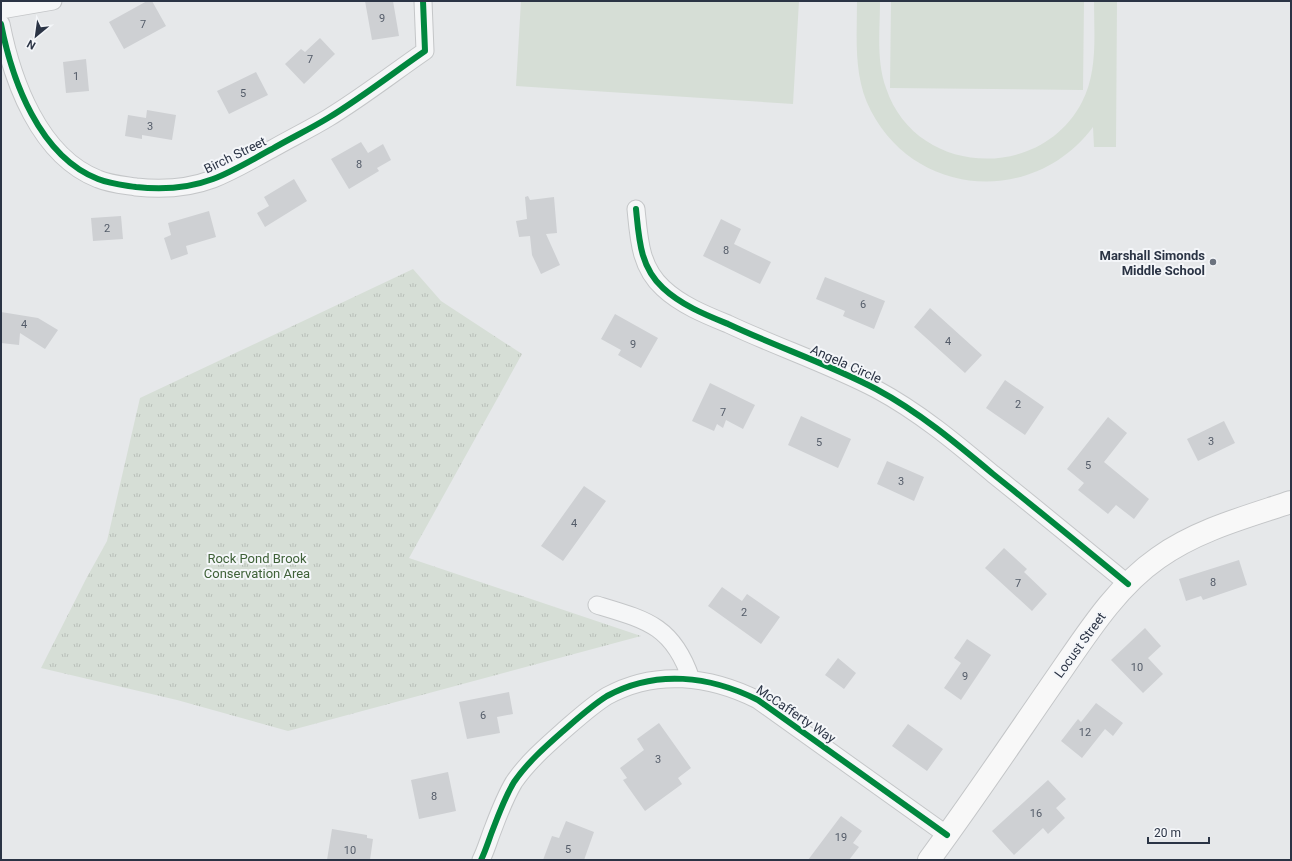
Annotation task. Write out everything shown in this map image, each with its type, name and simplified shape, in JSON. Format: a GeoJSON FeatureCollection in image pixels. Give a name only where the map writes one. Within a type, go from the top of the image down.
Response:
{"type":"FeatureCollection","features":[{"type":"Feature","properties":{"kind":"street"},"geometry":{"type":"LineString","coordinates":[[1,10],[53,1]]}},
{"type":"Feature","properties":{"kind":"street","name":"Birch Street"},"geometry":{"type":"LineString","coordinates":[[1,24],[16,81],[30,113],[50,142],[71,163],[88,175],[106,182],[144,188],[169,188],[191,185],[232,171],[328,118],[425,51],[423,1]]}},
{"type":"Feature","properties":{"kind":"street","name":"Angela Circle"},"geometry":{"type":"LineString","coordinates":[[636,209],[640,248],[643,260],[655,281],[676,298],[706,314],[756,337],[869,386],[902,404],[936,428],[1128,584]]}},
{"type":"Feature","properties":{"kind":"street","name":"Locust Street"},"geometry":{"type":"LineString","coordinates":[[929,860],[1088,633],[1128,584],[1156,559],[1188,540],[1291,502]]}},
{"type":"Feature","properties":{"kind":"street"},"geometry":{"type":"LineString","coordinates":[[597,604],[640,618],[670,639],[682,656],[691,679]]}},
{"type":"Feature","properties":{"kind":"street","name":"McCafferty Way"},"geometry":{"type":"LineString","coordinates":[[481,860],[502,804],[520,775],[539,754],[582,715],[607,696],[633,685],[662,679],[691,679],[724,686],[758,700],[947,835]]}},
{"type":"Feature","properties":{"kind":"green space"},"geometry":{"type":"Polygon","coordinates":[[[521,1],[799,1],[793,104],[516,86],[521,1]]]}},
{"type":"Feature","properties":{"kind":"green space"},"geometry":{"type":"Polygon","coordinates":[[[857,1],[880,1],[879,45],[881,67],[886,88],[901,117],[923,139],[950,152],[979,158],[1009,156],[1038,146],[1063,128],[1082,102],[1091,78],[1094,53],[1094,1],[1117,1],[1116,147],[1094,147],[1093,127],[1069,152],[1040,170],[1009,179],[978,181],[946,175],[917,162],[891,140],[871,111],[865,98],[861,85],[857,57],[857,1]]]}},
{"type":"Feature","properties":{"kind":"green space"},"geometry":{"type":"Polygon","coordinates":[[[891,1],[1084,1],[1083,90],[890,88],[891,1]]]}},
{"type":"Feature","properties":{"kind":"green space","name":"Rock Pond Brook Conservation Area"},"geometry":{"type":"Polygon","coordinates":[[[413,269],[441,301],[522,354],[409,558],[641,636],[288,731],[177,700],[41,668],[107,541],[140,398],[413,269]]]}},
{"type":"Feature","properties":{"kind":"building"},"geometry":{"type":"Polygon","coordinates":[[[147,1],[152,1],[166,26],[124,49],[109,22],[147,1]]]}},
{"type":"Feature","properties":{"kind":"building"},"geometry":{"type":"Polygon","coordinates":[[[365,1],[393,1],[399,36],[372,40],[365,1]]]}},
{"type":"Feature","properties":{"kind":"building"},"geometry":{"type":"Polygon","coordinates":[[[320,38],[335,54],[304,84],[285,64],[301,49],[305,52],[320,38]]]}},
{"type":"Feature","properties":{"kind":"building"},"geometry":{"type":"Polygon","coordinates":[[[86,59],[89,91],[66,93],[63,62],[86,59]]]}},
{"type":"Feature","properties":{"kind":"building"},"geometry":{"type":"Polygon","coordinates":[[[256,72],[268,95],[229,114],[217,91],[256,72]]]}},
{"type":"Feature","properties":{"kind":"building"},"geometry":{"type":"Polygon","coordinates":[[[147,110],[176,115],[172,140],[142,135],[142,139],[125,136],[128,115],[146,118],[147,110]]]}},
{"type":"Feature","properties":{"kind":"building"},"geometry":{"type":"Polygon","coordinates":[[[361,142],[368,153],[383,144],[391,160],[377,168],[379,171],[349,189],[331,159],[361,142]]]}},
{"type":"Feature","properties":{"kind":"building"},"geometry":{"type":"Polygon","coordinates":[[[294,179],[307,201],[265,227],[257,213],[269,206],[264,197],[294,179]]]}},
{"type":"Feature","properties":{"kind":"building"},"geometry":{"type":"Polygon","coordinates":[[[528,196],[530,200],[554,197],[557,233],[546,234],[560,265],[541,274],[532,255],[530,236],[519,237],[516,221],[527,219],[525,197],[528,196]]]}},
{"type":"Feature","properties":{"kind":"building"},"geometry":{"type":"Polygon","coordinates":[[[209,211],[216,237],[186,246],[188,254],[171,260],[164,238],[171,235],[168,223],[209,211]]]}},
{"type":"Feature","properties":{"kind":"building"},"geometry":{"type":"Polygon","coordinates":[[[121,216],[123,239],[93,241],[91,218],[121,216]]]}},
{"type":"Feature","properties":{"kind":"building"},"geometry":{"type":"Polygon","coordinates":[[[721,219],[741,229],[734,244],[771,262],[760,284],[703,256],[721,219]]]}},
{"type":"Feature","properties":{"kind":"building"},"geometry":{"type":"Polygon","coordinates":[[[825,277],[885,301],[874,329],[843,316],[845,311],[816,299],[825,277]]]}},
{"type":"Feature","properties":{"kind":"building"},"geometry":{"type":"Polygon","coordinates":[[[930,308],[982,355],[965,373],[914,327],[930,308]]]}},
{"type":"Feature","properties":{"kind":"building"},"geometry":{"type":"Polygon","coordinates":[[[1,312],[38,318],[58,330],[45,349],[20,333],[19,345],[1,343],[1,312]]]}},
{"type":"Feature","properties":{"kind":"building"},"geometry":{"type":"Polygon","coordinates":[[[615,314],[658,338],[641,368],[618,355],[621,350],[601,339],[615,314]]]}},
{"type":"Feature","properties":{"kind":"building"},"geometry":{"type":"Polygon","coordinates":[[[1005,380],[1044,407],[1025,435],[986,408],[1005,380]]]}},
{"type":"Feature","properties":{"kind":"building"},"geometry":{"type":"Polygon","coordinates":[[[710,383],[755,405],[743,429],[726,420],[723,428],[717,424],[714,431],[692,421],[710,383]]]}},
{"type":"Feature","properties":{"kind":"building"},"geometry":{"type":"Polygon","coordinates":[[[801,416],[851,439],[838,468],[788,445],[801,416]]]}},
{"type":"Feature","properties":{"kind":"building"},"geometry":{"type":"Polygon","coordinates":[[[1108,417],[1127,433],[1104,462],[1149,499],[1134,519],[1116,505],[1108,514],[1078,490],[1084,483],[1067,469],[1108,417]]]}},
{"type":"Feature","properties":{"kind":"building"},"geometry":{"type":"Polygon","coordinates":[[[1224,421],[1235,443],[1198,461],[1187,439],[1224,421]]]}},
{"type":"Feature","properties":{"kind":"building"},"geometry":{"type":"Polygon","coordinates":[[[887,461],[924,477],[914,501],[877,484],[887,461]]]}},
{"type":"Feature","properties":{"kind":"building"},"geometry":{"type":"Polygon","coordinates":[[[584,486],[606,501],[563,561],[541,546],[584,486]]]}},
{"type":"Feature","properties":{"kind":"building"},"geometry":{"type":"Polygon","coordinates":[[[1004,548],[1027,569],[1024,572],[1047,594],[1032,611],[985,568],[1004,548]]]}},
{"type":"Feature","properties":{"kind":"building"},"geometry":{"type":"Polygon","coordinates":[[[1239,560],[1247,585],[1203,600],[1201,596],[1186,601],[1179,579],[1239,560]]]}},
{"type":"Feature","properties":{"kind":"building"},"geometry":{"type":"Polygon","coordinates":[[[722,587],[742,601],[747,594],[780,617],[761,644],[708,606],[722,587]]]}},
{"type":"Feature","properties":{"kind":"building"},"geometry":{"type":"Polygon","coordinates":[[[1145,628],[1161,646],[1148,658],[1163,674],[1143,693],[1111,660],[1145,628]]]}},
{"type":"Feature","properties":{"kind":"building"},"geometry":{"type":"Polygon","coordinates":[[[967,639],[991,655],[961,700],[944,688],[961,663],[954,658],[967,639]]]}},
{"type":"Feature","properties":{"kind":"building"},"geometry":{"type":"Polygon","coordinates":[[[838,658],[856,673],[844,689],[825,675],[838,658]]]}},
{"type":"Feature","properties":{"kind":"building"},"geometry":{"type":"Polygon","coordinates":[[[509,692],[513,714],[497,717],[500,733],[467,739],[459,702],[509,692]]]}},
{"type":"Feature","properties":{"kind":"building"},"geometry":{"type":"Polygon","coordinates":[[[1096,703],[1123,723],[1113,736],[1105,729],[1082,758],[1061,741],[1078,719],[1081,722],[1096,703]]]}},
{"type":"Feature","properties":{"kind":"building"},"geometry":{"type":"Polygon","coordinates":[[[659,723],[691,768],[678,778],[682,784],[645,811],[623,780],[627,778],[620,768],[644,750],[637,739],[659,723]]]}},
{"type":"Feature","properties":{"kind":"building"},"geometry":{"type":"Polygon","coordinates":[[[908,724],[943,749],[927,771],[892,746],[908,724]]]}},
{"type":"Feature","properties":{"kind":"building"},"geometry":{"type":"Polygon","coordinates":[[[448,772],[456,811],[419,819],[411,780],[448,772]]]}},
{"type":"Feature","properties":{"kind":"building"},"geometry":{"type":"Polygon","coordinates":[[[1048,780],[1066,799],[1056,808],[1065,818],[1048,834],[1043,828],[1014,855],[992,831],[1048,780]]]}},
{"type":"Feature","properties":{"kind":"building"},"geometry":{"type":"Polygon","coordinates":[[[841,816],[862,831],[853,843],[859,847],[849,860],[808,860],[841,816]]]}},
{"type":"Feature","properties":{"kind":"building"},"geometry":{"type":"Polygon","coordinates":[[[566,821],[594,832],[584,860],[543,860],[552,836],[559,838],[566,821]]]}},
{"type":"Feature","properties":{"kind":"building"},"geometry":{"type":"Polygon","coordinates":[[[332,829],[367,835],[367,838],[373,839],[370,860],[327,860],[332,829]]]}},
{"type":"Feature","properties":{"kind":"cycle path"},"geometry":{"type":"LineString","coordinates":[[1,24],[12,69],[21,92],[44,135],[60,153],[77,168],[103,181],[136,187],[165,188],[204,182],[221,176],[243,165],[328,118],[365,94],[425,51],[423,1]]}},
{"type":"Feature","properties":{"kind":"cycle path"},"geometry":{"type":"LineString","coordinates":[[636,209],[638,231],[645,262],[655,280],[670,294],[678,300],[703,313],[858,380],[892,398],[951,440],[1128,584]]}},
{"type":"Feature","properties":{"kind":"cycle path"},"geometry":{"type":"LineString","coordinates":[[481,860],[505,799],[519,775],[536,756],[584,713],[607,696],[626,687],[664,679],[683,679],[721,685],[758,700],[947,835]]}},
{"type":"Feature","properties":{"kind":"place","name":"Marshall Simonds Middle School"},"geometry":{"type":"Point","coordinates":[1213,262]}}]}
